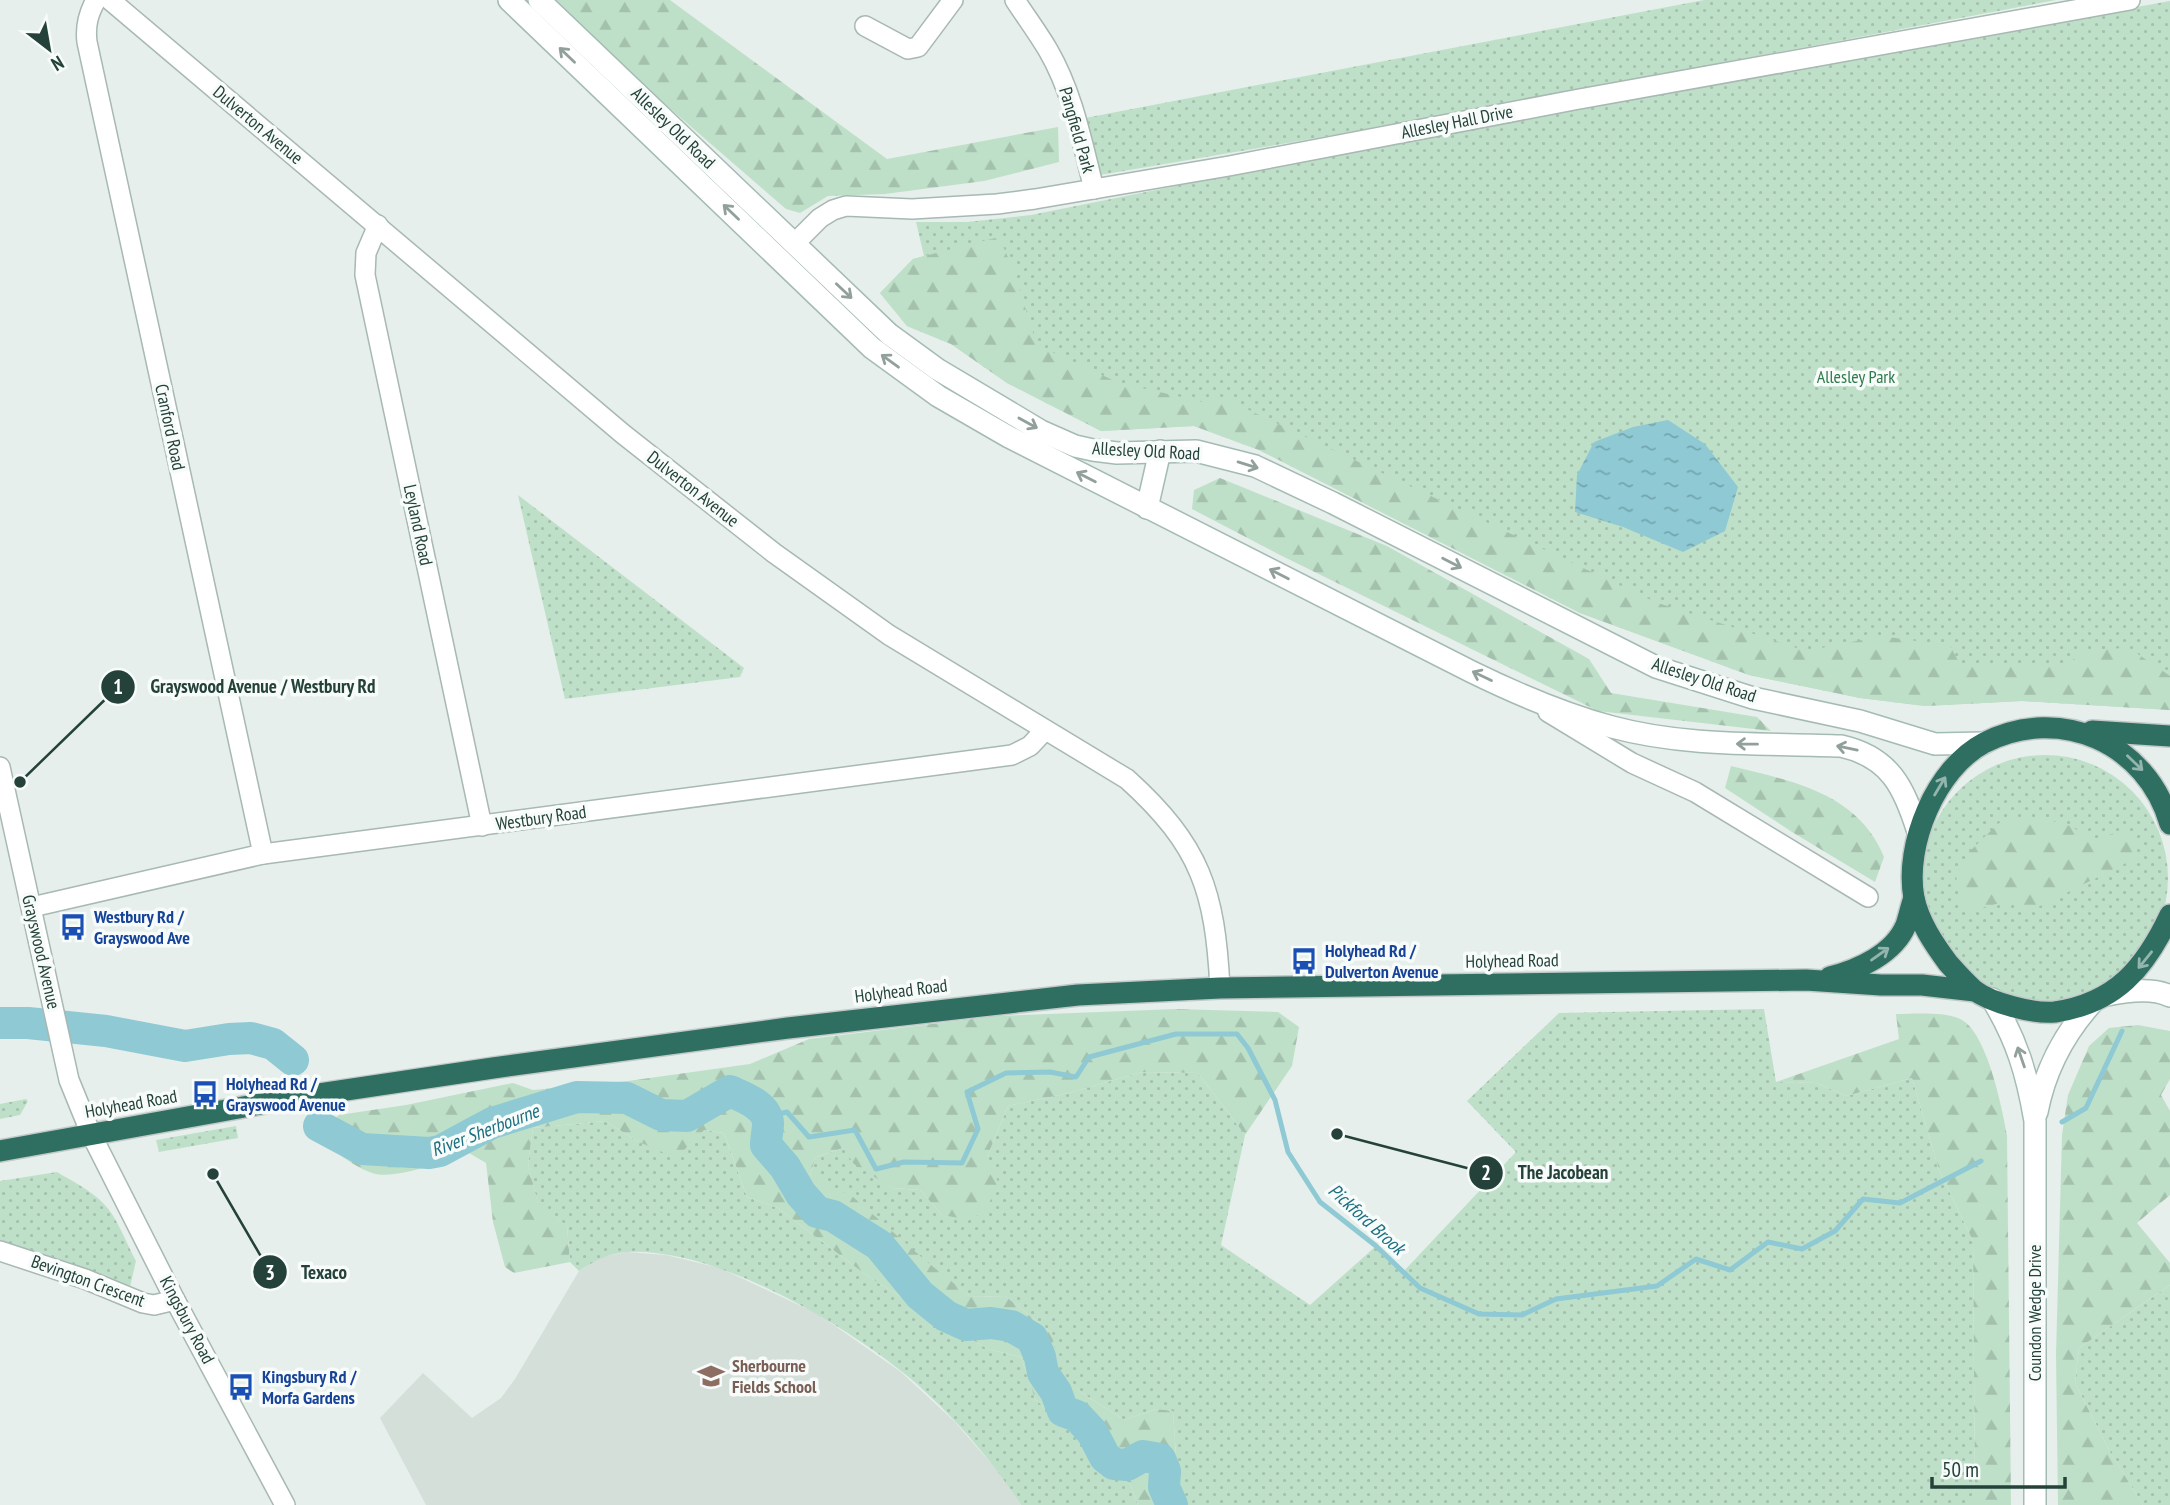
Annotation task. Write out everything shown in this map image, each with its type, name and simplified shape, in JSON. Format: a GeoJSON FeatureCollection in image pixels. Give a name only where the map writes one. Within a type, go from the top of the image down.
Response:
{"type":"FeatureCollection","features":[{"type":"Feature","properties":{"kind":"highway"},"geometry":{"type":"LineString","coordinates":[[1984,995],[1955,971],[1937,948],[1924,926],[1914,898],[1913,865],[1918,832],[1944,779],[1964,756],[1984,743],[2008,733],[2057,727],[2076,731],[2107,742],[2127,755],[2144,772],[2158,794],[2170,824]]}},
{"type":"Feature","properties":{"kind":"highway"},"geometry":{"type":"LineString","coordinates":[[2076,731],[2170,736]]}},
{"type":"Feature","properties":{"kind":"highway","name":"Holyhead Road"},"geometry":{"type":"LineString","coordinates":[[1817,979],[1842,974],[1866,964],[1891,946],[1905,927],[1914,898]]}},
{"type":"Feature","properties":{"kind":"highway"},"geometry":{"type":"LineString","coordinates":[[2099,999],[2129,977],[2141,964],[2155,947],[2170,915]]}},
{"type":"Feature","properties":{"kind":"highway","name":"Holyhead Road"},"geometry":{"type":"LineString","coordinates":[[0,1151],[299,1097],[493,1068],[936,1010],[1078,995],[1220,988],[1817,979],[1881,985],[1922,985],[1984,995],[2030,1010],[2049,1012],[2073,1009],[2099,999]]}},
{"type":"Feature","properties":{"kind":"main road","name":"Allesley Old Road"},"geometry":{"type":"LineString","coordinates":[[509,0],[872,348],[950,403],[1021,444],[1147,508],[1517,693],[1569,713],[1613,727],[1662,736],[1718,743],[1841,746],[1856,749],[1874,758],[1896,779],[1911,807],[1918,832]]}},
{"type":"Feature","properties":{"kind":"main road","name":"Allesley Old Road"},"geometry":{"type":"LineString","coordinates":[[539,0],[890,334],[937,369],[1041,431],[1075,446],[1117,453],[1196,451],[1255,466],[1656,667],[1753,698],[1860,722],[1935,744],[1984,743]]}},
{"type":"Feature","properties":{"kind":"main road"},"geometry":{"type":"LineString","coordinates":[[1147,508],[1160,452]]}},
{"type":"Feature","properties":{"kind":"main road"},"geometry":{"type":"LineString","coordinates":[[2099,999],[2140,991],[2165,993],[2170,996]]}},
{"type":"Feature","properties":{"kind":"main road","name":"Coundon Wedge Drive"},"geometry":{"type":"LineString","coordinates":[[1984,995],[2007,1024],[2018,1047],[2035,1121],[2035,1505]]}},
{"type":"Feature","properties":{"kind":"main road","name":"Coundon Wedge Drive"},"geometry":{"type":"LineString","coordinates":[[2035,1121],[2048,1072],[2062,1043],[2075,1022],[2099,999]]}},
{"type":"Feature","properties":{"kind":"street","name":"Cranford Road"},"geometry":{"type":"LineString","coordinates":[[96,0],[86,24],[87,42],[262,855]]}},
{"type":"Feature","properties":{"kind":"street","name":"Dulverton Avenue"},"geometry":{"type":"LineString","coordinates":[[110,0],[623,434],[774,553],[888,635],[1127,779],[1161,811],[1185,843],[1204,881],[1212,908],[1218,946],[1220,988]]}},
{"type":"Feature","properties":{"kind":"street"},"geometry":{"type":"LineString","coordinates":[[865,26],[908,49],[918,47],[953,0]]}},
{"type":"Feature","properties":{"kind":"street","name":"Pangfield Park"},"geometry":{"type":"LineString","coordinates":[[1015,0],[1048,50],[1063,82],[1077,120],[1094,189]]}},
{"type":"Feature","properties":{"kind":"street","name":"Allesley Hall Drive"},"geometry":{"type":"LineString","coordinates":[[794,244],[820,218],[846,206],[912,209],[1022,201],[2130,0]]}},
{"type":"Feature","properties":{"kind":"street","name":"Leyland Road"},"geometry":{"type":"LineString","coordinates":[[378,225],[366,253],[365,275],[482,826]]}},
{"type":"Feature","properties":{"kind":"street","name":"Allesley Old Road"},"geometry":{"type":"LineString","coordinates":[[1517,693],[1632,763],[1695,792],[1868,897]]}},
{"type":"Feature","properties":{"kind":"street","name":"Westbury Road"},"geometry":{"type":"LineString","coordinates":[[32,907],[262,855],[1012,755],[1030,746],[1045,730]]}},
{"type":"Feature","properties":{"kind":"street","name":"Grayswood Avenue"},"geometry":{"type":"LineString","coordinates":[[0,767],[69,1080],[92,1134]]}},
{"type":"Feature","properties":{"kind":"street","name":"Kingsbury Road"},"geometry":{"type":"LineString","coordinates":[[92,1134],[285,1505]]}},
{"type":"Feature","properties":{"kind":"street","name":"Bevington Crescent"},"geometry":{"type":"LineString","coordinates":[[0,1251],[85,1279],[143,1303],[154,1305],[176,1300]]}},
{"type":"Feature","properties":{"kind":"shaded area","name":"Sherbourne Fields School"},"geometry":{"type":"Polygon","coordinates":[[[627,1252],[666,1255],[720,1268],[818,1314],[901,1372],[954,1421],[1003,1477],[1021,1505],[426,1505],[380,1418],[423,1373],[472,1418],[501,1398],[515,1379],[579,1271],[601,1257],[627,1252]]]}},
{"type":"Feature","properties":{"kind":"green space"},"geometry":{"type":"Polygon","coordinates":[[[549,0],[670,0],[887,159],[1058,127],[1059,162],[984,181],[885,194],[828,196],[800,213],[786,209],[549,0]]]}},
{"type":"Feature","properties":{"kind":"green space"},"geometry":{"type":"Polygon","coordinates":[[[1704,0],[2056,0],[1358,131],[1100,175],[1085,118],[1704,0]]]}},
{"type":"Feature","properties":{"kind":"green space","name":"Allesley Park"},"geometry":{"type":"Polygon","coordinates":[[[2170,1],[2170,710],[2022,701],[1925,706],[1860,698],[1749,675],[1580,613],[1259,450],[1194,426],[1101,431],[1007,383],[951,344],[907,326],[880,293],[913,259],[924,256],[916,222],[967,222],[1031,215],[1446,132],[2170,1]]]}},
{"type":"Feature","properties":{"kind":"green space"},"geometry":{"type":"Polygon","coordinates":[[[999,237],[1013,269],[1037,345],[1117,382],[1202,402],[1213,393],[1655,602],[1806,651],[1882,636],[1950,646],[1961,666],[2069,666],[2079,650],[2129,648],[2170,676],[2170,710],[2022,701],[1925,706],[1860,698],[1749,675],[1580,613],[1259,450],[1194,426],[1101,431],[1007,383],[951,344],[907,326],[880,293],[913,259],[999,237]]]}},
{"type":"Feature","properties":{"kind":"green space"},"geometry":{"type":"Polygon","coordinates":[[[1220,478],[1387,546],[1589,659],[1611,693],[1757,717],[1771,731],[1598,711],[1192,509],[1194,490],[1220,478]]]}},
{"type":"Feature","properties":{"kind":"green space"},"geometry":{"type":"Polygon","coordinates":[[[518,495],[744,668],[740,677],[565,699],[518,495]]]}},
{"type":"Feature","properties":{"kind":"green space"},"geometry":{"type":"Polygon","coordinates":[[[2045,755],[2092,765],[2113,776],[2132,791],[2147,810],[2158,831],[2168,878],[2158,925],[2147,946],[2132,965],[2113,980],[2092,991],[2045,1001],[1998,991],[1977,980],[1958,965],[1943,946],[1932,925],[1922,878],[1932,831],[1943,810],[1958,791],[1977,776],[1998,765],[2045,755]]]}},
{"type":"Feature","properties":{"kind":"green space"},"geometry":{"type":"Polygon","coordinates":[[[1731,766],[1821,793],[1858,818],[1872,835],[1884,857],[1875,882],[1725,788],[1731,766]]]}},
{"type":"Feature","properties":{"kind":"green space"},"geometry":{"type":"Polygon","coordinates":[[[2039,817],[2070,826],[2095,840],[2117,832],[2133,838],[2138,857],[2030,911],[2008,901],[1973,910],[1959,901],[1956,874],[1970,851],[1999,823],[2039,817]]]}},
{"type":"Feature","properties":{"kind":"green space"},"geometry":{"type":"Polygon","coordinates":[[[1176,1009],[1278,1012],[1299,1027],[1292,1066],[1245,1135],[1198,1073],[1142,1072],[1069,1093],[1008,1106],[987,1157],[999,1184],[986,1209],[971,1220],[942,1215],[920,1190],[892,1188],[854,1164],[843,1148],[816,1157],[810,1175],[853,1197],[971,1297],[1005,1296],[1052,1333],[1059,1372],[1082,1393],[1124,1420],[1157,1409],[1173,1411],[1177,1471],[1185,1505],[1138,1505],[1130,1484],[1035,1399],[1021,1357],[988,1349],[870,1278],[778,1208],[747,1197],[724,1133],[704,1130],[676,1158],[639,1142],[605,1121],[533,1128],[528,1163],[538,1204],[567,1226],[570,1262],[514,1273],[505,1267],[493,1222],[486,1163],[469,1153],[420,1169],[382,1175],[357,1166],[317,1135],[339,1115],[406,1105],[513,1083],[533,1090],[628,1081],[750,1064],[809,1039],[997,1016],[1176,1009]]]}},
{"type":"Feature","properties":{"kind":"green space"},"geometry":{"type":"Polygon","coordinates":[[[1764,1009],[1776,1082],[1817,1083],[1846,1096],[1912,1078],[1939,1170],[1973,1241],[1975,1505],[1185,1505],[1177,1471],[1173,1411],[1157,1409],[1124,1420],[1082,1393],[1058,1372],[1052,1333],[1005,1296],[971,1297],[810,1175],[816,1157],[843,1148],[892,1188],[920,1190],[942,1215],[987,1157],[1008,1106],[1069,1093],[1142,1072],[1198,1073],[1245,1135],[1221,1245],[1310,1305],[1376,1246],[1403,1272],[1516,1152],[1467,1101],[1559,1013],[1764,1009]]]}},
{"type":"Feature","properties":{"kind":"green space"},"geometry":{"type":"Polygon","coordinates":[[[1896,1014],[1948,1015],[1962,1020],[1971,1028],[1986,1055],[2001,1107],[2007,1135],[2011,1505],[1975,1505],[1973,1241],[1939,1170],[1912,1078],[1846,1096],[1817,1083],[1776,1082],[1899,1039],[1896,1014]]]}},
{"type":"Feature","properties":{"kind":"green space"},"geometry":{"type":"Polygon","coordinates":[[[2138,1025],[2170,1031],[2170,1079],[2161,1095],[2170,1111],[2170,1195],[2137,1223],[2170,1263],[2170,1285],[2079,1348],[2075,1383],[2110,1452],[2143,1505],[2058,1505],[2056,1355],[2062,1135],[2068,1095],[2089,1046],[2109,1028],[2138,1025]]]}},
{"type":"Feature","properties":{"kind":"green space"},"geometry":{"type":"Polygon","coordinates":[[[26,1099],[28,1101],[20,1115],[0,1119],[0,1104],[26,1099]]]}},
{"type":"Feature","properties":{"kind":"green space"},"geometry":{"type":"Polygon","coordinates":[[[605,1121],[639,1142],[704,1130],[724,1133],[747,1197],[778,1208],[870,1278],[988,1349],[1021,1357],[1035,1399],[1130,1484],[1138,1505],[1021,1505],[966,1433],[901,1371],[808,1309],[735,1274],[662,1254],[628,1252],[602,1258],[579,1271],[570,1262],[567,1226],[538,1205],[528,1163],[533,1128],[605,1121]]]}},
{"type":"Feature","properties":{"kind":"green space"},"geometry":{"type":"Polygon","coordinates":[[[236,1126],[238,1138],[159,1152],[156,1140],[236,1126]]]}},
{"type":"Feature","properties":{"kind":"green space"},"geometry":{"type":"Polygon","coordinates":[[[57,1172],[92,1194],[113,1216],[136,1261],[130,1287],[62,1260],[0,1240],[0,1181],[57,1172]]]}},
{"type":"Feature","properties":{"kind":"green space"},"geometry":{"type":"Polygon","coordinates":[[[2170,1285],[2170,1505],[2143,1505],[2110,1452],[2075,1383],[2079,1348],[2170,1285]]]}},
{"type":"Feature","properties":{"kind":"water"},"geometry":{"type":"Polygon","coordinates":[[[1668,420],[1705,444],[1738,487],[1725,531],[1683,552],[1623,527],[1575,512],[1577,475],[1594,442],[1633,427],[1668,420]]]}},
{"type":"Feature","properties":{"kind":"waterway","name":"River Sherbourne"},"geometry":{"type":"LineString","coordinates":[[0,1023],[28,1023],[106,1031],[185,1046],[251,1038],[273,1044],[293,1060]]}},
{"type":"Feature","properties":{"kind":"waterway","name":"Pickford Brook"},"geometry":{"type":"LineString","coordinates":[[2062,1122],[2086,1108],[2122,1031]]}},
{"type":"Feature","properties":{"kind":"waterway","name":"Pickford Brook"},"geometry":{"type":"LineString","coordinates":[[766,1117],[787,1112],[809,1137],[855,1130],[876,1169],[904,1162],[962,1163],[978,1129],[967,1092],[1006,1073],[1050,1072],[1076,1077],[1089,1057],[1176,1034],[1237,1034],[1248,1048],[1275,1100],[1288,1152],[1320,1202],[1376,1246],[1420,1288],[1479,1314],[1522,1315],[1556,1299],[1657,1286],[1696,1259],[1730,1270],[1768,1242],[1802,1249],[1835,1231],[1863,1199],[1900,1203],[1981,1161]]}},
{"type":"Feature","properties":{"kind":"waterway","name":"River Sherbourne"},"geometry":{"type":"LineString","coordinates":[[319,1126],[362,1149],[429,1153],[440,1151],[492,1123],[577,1097],[627,1098],[661,1115],[687,1116],[730,1091],[754,1102],[763,1111],[768,1123],[766,1145],[817,1212],[833,1216],[879,1245],[920,1295],[946,1316],[966,1325],[991,1323],[1011,1326],[1032,1338],[1043,1373],[1056,1392],[1063,1411],[1077,1416],[1092,1432],[1105,1457],[1114,1464],[1127,1465],[1143,1456],[1160,1459],[1165,1471],[1164,1487],[1172,1505]]}},
{"type":"Feature","properties":{"kind":"place","name":"Grayswood Avenue / Westbury Rd"},"geometry":{"type":"Point","coordinates":[20,782]}},
{"type":"Feature","properties":{"kind":"place","name":"Westbury Rd / Grayswood Ave"},"geometry":{"type":"Point","coordinates":[73,927]}},
{"type":"Feature","properties":{"kind":"place","name":"Holyhead Rd / Dulverton Avenue"},"geometry":{"type":"Point","coordinates":[1304,961]}},
{"type":"Feature","properties":{"kind":"place","name":"Holyhead Rd / Grayswood Avenue"},"geometry":{"type":"Point","coordinates":[205,1094]}},
{"type":"Feature","properties":{"kind":"place","name":"The Jacobean"},"geometry":{"type":"Point","coordinates":[1337,1134]}},
{"type":"Feature","properties":{"kind":"place","name":"Texaco"},"geometry":{"type":"Point","coordinates":[213,1174]}},
{"type":"Feature","properties":{"kind":"place","name":"Sherbourne Fields School"},"geometry":{"type":"Point","coordinates":[711,1376]}},
{"type":"Feature","properties":{"kind":"place","name":"Kingsbury Rd / Morfa Gardens"},"geometry":{"type":"Point","coordinates":[241,1387]}}]}
